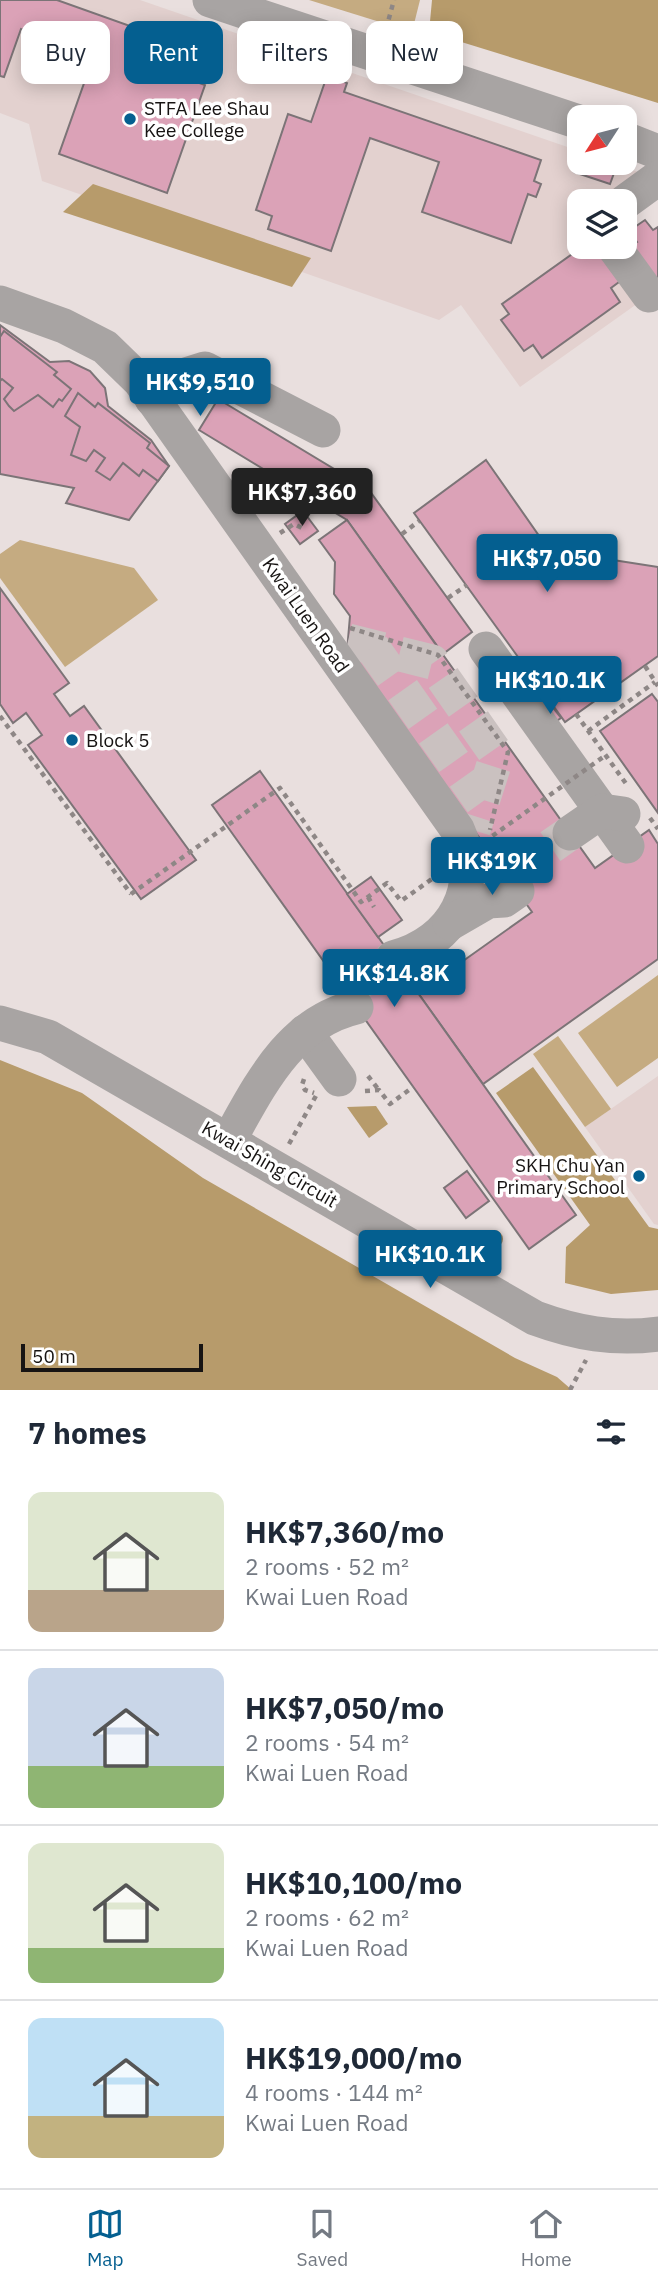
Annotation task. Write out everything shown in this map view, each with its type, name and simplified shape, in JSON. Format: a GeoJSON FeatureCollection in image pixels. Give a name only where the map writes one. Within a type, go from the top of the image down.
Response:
{"type":"FeatureCollection","features":[{"type":"Feature","properties":{"kind":"street"},"geometry":{"type":"LineString","coordinates":[[210,0],[567,118]]}},
{"type":"Feature","properties":{"kind":"street"},"geometry":{"type":"LineString","coordinates":[[637,144],[658,152]]}},
{"type":"Feature","properties":{"kind":"street"},"geometry":{"type":"LineString","coordinates":[[637,193],[658,178]]}},
{"type":"Feature","properties":{"kind":"street"},"geometry":{"type":"LineString","coordinates":[[623,259],[649,295]]}},
{"type":"Feature","properties":{"kind":"street","name":"Kwai Luen Road"},"geometry":{"type":"LineString","coordinates":[[0,303],[64,326],[105,347],[140,381],[334,637],[457,829],[470,840],[502,889],[450,923]]}},
{"type":"Feature","properties":{"kind":"street"},"geometry":{"type":"LineString","coordinates":[[152,400],[186,375],[205,369],[323,429]]}},
{"type":"Feature","properties":{"kind":"street"},"geometry":{"type":"LineString","coordinates":[[486,649],[630,825],[575,840]]}},
{"type":"Feature","properties":{"kind":"street"},"geometry":{"type":"LineString","coordinates":[[404,961],[450,923],[460,908],[465,891],[470,840]]}},
{"type":"Feature","properties":{"kind":"street"},"geometry":{"type":"LineString","coordinates":[[229,1140],[275,1061],[305,1032],[345,1004]]}},
{"type":"Feature","properties":{"kind":"street","name":"Kwai Shing Circuit"},"geometry":{"type":"LineString","coordinates":[[0,1023],[48,1037],[535,1318],[572,1331],[607,1336],[658,1334]]}},
{"type":"Feature","properties":{"kind":"street"},"geometry":{"type":"LineString","coordinates":[[305,1032],[339,1079]]}},
{"type":"Feature","properties":{"kind":"path"},"geometry":{"type":"LineString","coordinates":[[388,21],[394,0]]}},
{"type":"Feature","properties":{"kind":"path"},"geometry":{"type":"LineString","coordinates":[[271,540],[293,524],[302,528],[302,518],[314,494]]}},
{"type":"Feature","properties":{"kind":"path"},"geometry":{"type":"LineString","coordinates":[[402,534],[419,521]]}},
{"type":"Feature","properties":{"kind":"path"},"geometry":{"type":"LineString","coordinates":[[448,598],[467,585]]}},
{"type":"Feature","properties":{"kind":"path"},"geometry":{"type":"LineString","coordinates":[[588,731],[657,684],[645,666]]}},
{"type":"Feature","properties":{"kind":"path"},"geometry":{"type":"LineString","coordinates":[[576,714],[628,787]]}},
{"type":"Feature","properties":{"kind":"path"},"geometry":{"type":"LineString","coordinates":[[0,716],[131,894],[280,788],[361,902],[387,883],[401,901],[606,755]]}},
{"type":"Feature","properties":{"kind":"path"},"geometry":{"type":"LineString","coordinates":[[368,897],[374,907]]}},
{"type":"Feature","properties":{"kind":"path"},"geometry":{"type":"LineString","coordinates":[[293,1136],[311,1104]]}},
{"type":"Feature","properties":{"kind":"path"},"geometry":{"type":"LineString","coordinates":[[570,1390],[586,1362]]}},
{"type":"Feature","properties":{"kind":"shaded area"},"geometry":{"type":"Polygon","coordinates":[[[0,0],[140,0],[201,21],[124,21],[124,84],[223,84],[223,29],[237,33],[237,84],[352,84],[352,73],[366,78],[366,84],[384,84],[567,147],[567,175],[637,175],[637,172],[644,174],[622,189],[567,189],[567,259],[610,259],[641,301],[520,387],[461,305],[439,320],[42,181],[29,124],[0,113],[0,0]]]}},
{"type":"Feature","properties":{"kind":"shaded area"},"geometry":{"type":"Polygon","coordinates":[[[309,0],[420,0],[415,21],[377,21],[309,0]]]}},
{"type":"Feature","properties":{"kind":"shaded area"},"geometry":{"type":"Polygon","coordinates":[[[432,0],[658,0],[658,103],[463,43],[463,21],[430,21],[432,0]]]}},
{"type":"Feature","properties":{"kind":"shaded area"},"geometry":{"type":"Polygon","coordinates":[[[93,184],[311,258],[292,287],[63,212],[93,184]]]}},
{"type":"Feature","properties":{"kind":"shaded area"},"geometry":{"type":"Polygon","coordinates":[[[20,540],[134,568],[158,600],[65,667],[0,578],[0,554],[20,540]]]}},
{"type":"Feature","properties":{"kind":"shaded area"},"geometry":{"type":"Polygon","coordinates":[[[658,975],[658,1058],[617,1087],[578,1033],[658,975]]]}},
{"type":"Feature","properties":{"kind":"shaded area"},"geometry":{"type":"Polygon","coordinates":[[[558,1036],[611,1109],[585,1127],[533,1054],[558,1036]]]}},
{"type":"Feature","properties":{"kind":"shaded area"},"geometry":{"type":"Polygon","coordinates":[[[0,1060],[82,1093],[203,1178],[515,1358],[557,1377],[572,1390],[0,1390],[0,1060]]]}},
{"type":"Feature","properties":{"kind":"shaded area"},"geometry":{"type":"Polygon","coordinates":[[[533,1067],[649,1227],[658,1229],[658,1290],[611,1294],[565,1283],[566,1247],[590,1225],[496,1093],[533,1067]]]}},
{"type":"Feature","properties":{"kind":"shaded area","name":"SKH Chu Yan Primary School"},"geometry":{"type":"Polygon","coordinates":[[[658,1076],[658,1225],[654,1224],[585,1127],[658,1076]]]}},
{"type":"Feature","properties":{"kind":"shaded area"},"geometry":{"type":"Polygon","coordinates":[[[376,1106],[388,1124],[369,1138],[347,1107],[376,1106]]]}},
{"type":"Feature","properties":{"kind":"building"},"geometry":{"type":"Polygon","coordinates":[[[0,0],[57,0],[124,24],[124,84],[205,85],[167,193],[59,154],[84,84],[110,84],[110,21],[21,21],[21,29],[4,77],[0,76],[0,0]]]}},
{"type":"Feature","properties":{"kind":"building"},"geometry":{"type":"Polygon","coordinates":[[[324,84],[347,84],[344,92],[541,160],[534,181],[541,184],[536,197],[528,194],[511,243],[422,212],[439,162],[370,138],[331,251],[268,229],[272,216],[256,210],[288,114],[311,122],[324,84]]]}},
{"type":"Feature","properties":{"kind":"building"},"geometry":{"type":"Polygon","coordinates":[[[583,175],[613,175],[610,184],[583,175]]]}},
{"type":"Feature","properties":{"kind":"building"},"geometry":{"type":"Polygon","coordinates":[[[645,220],[653,230],[658,227],[658,288],[637,258],[637,226],[645,220]]]}},
{"type":"Feature","properties":{"kind":"building"},"geometry":{"type":"Polygon","coordinates":[[[567,258],[608,259],[623,279],[611,288],[620,302],[542,358],[533,345],[524,351],[501,320],[509,314],[502,304],[567,258]]]}},
{"type":"Feature","properties":{"kind":"building"},"geometry":{"type":"Polygon","coordinates":[[[0,325],[50,362],[69,361],[90,371],[105,388],[108,406],[151,440],[169,466],[129,520],[66,503],[74,488],[0,474],[0,325]]]}},
{"type":"Feature","properties":{"kind":"building"},"geometry":{"type":"Polygon","coordinates":[[[4,331],[57,372],[54,375],[71,389],[62,401],[59,399],[53,407],[38,395],[14,411],[9,406],[4,399],[13,388],[2,379],[0,381],[0,337],[4,331]]]}},
{"type":"Feature","properties":{"kind":"building"},"geometry":{"type":"Polygon","coordinates":[[[78,393],[95,407],[98,403],[150,443],[147,448],[169,466],[158,481],[143,470],[139,476],[123,463],[110,480],[96,471],[105,458],[94,450],[86,461],[71,455],[80,427],[65,416],[78,393]]]}},
{"type":"Feature","properties":{"kind":"building"},"geometry":{"type":"Polygon","coordinates":[[[218,399],[369,490],[472,632],[443,654],[347,520],[199,430],[218,399]]]}},
{"type":"Feature","properties":{"kind":"building"},"geometry":{"type":"Polygon","coordinates":[[[486,460],[549,550],[658,567],[658,656],[565,722],[414,513],[486,460]]]}},
{"type":"Feature","properties":{"kind":"building"},"geometry":{"type":"Polygon","coordinates":[[[303,511],[318,531],[300,544],[285,524],[303,511]]]}},
{"type":"Feature","properties":{"kind":"building"},"geometry":{"type":"Polygon","coordinates":[[[347,520],[595,868],[649,830],[658,844],[658,959],[483,1084],[418,993],[532,912],[347,651],[350,616],[334,594],[335,562],[319,540],[347,520]]]}},
{"type":"Feature","properties":{"kind":"building","name":"Block 5"},"geometry":{"type":"Polygon","coordinates":[[[0,588],[69,683],[54,694],[70,716],[84,706],[196,860],[141,899],[28,745],[42,735],[26,713],[13,723],[0,704],[0,588]]]}},
{"type":"Feature","properties":{"kind":"building"},"geometry":{"type":"Polygon","coordinates":[[[652,694],[658,702],[658,813],[600,731],[652,694]]]}},
{"type":"Feature","properties":{"kind":"building"},"geometry":{"type":"Polygon","coordinates":[[[551,705],[561,718],[549,726],[540,713],[551,705]]]}},
{"type":"Feature","properties":{"kind":"building"},"geometry":{"type":"Polygon","coordinates":[[[260,771],[576,1215],[529,1249],[212,805],[260,771]]]}},
{"type":"Feature","properties":{"kind":"building"},"geometry":{"type":"Polygon","coordinates":[[[371,877],[402,920],[378,937],[347,894],[371,877]]]}},
{"type":"Feature","properties":{"kind":"building"},"geometry":{"type":"Polygon","coordinates":[[[467,1171],[489,1201],[466,1218],[444,1188],[467,1171]]]}},
{"type":"Feature","properties":{"kind":"tunnel"},"geometry":{"type":"LineString","coordinates":[[348,641],[432,662],[497,755],[473,830]]}},
{"type":"Feature","properties":{"kind":"tunnel"},"geometry":{"type":"LineString","coordinates":[[372,647],[482,802]]}},
{"type":"Feature","properties":{"kind":"tunnel"},"geometry":{"type":"LineString","coordinates":[[507,877],[570,833]]}},
{"type":"Feature","properties":{"kind":"tunnel"},"geometry":{"type":"LineString","coordinates":[[345,993],[393,958]]}},
{"type":"Feature","properties":{"kind":"place","name":"STFA Lee Shau Kee College"},"geometry":{"type":"Point","coordinates":[130,119]}},
{"type":"Feature","properties":{"kind":"place","name":"Block 5"},"geometry":{"type":"Point","coordinates":[72,740]}},
{"type":"Feature","properties":{"kind":"place","name":"SKH Chu Yan Primary School"},"geometry":{"type":"Point","coordinates":[639,1176]}}]}
